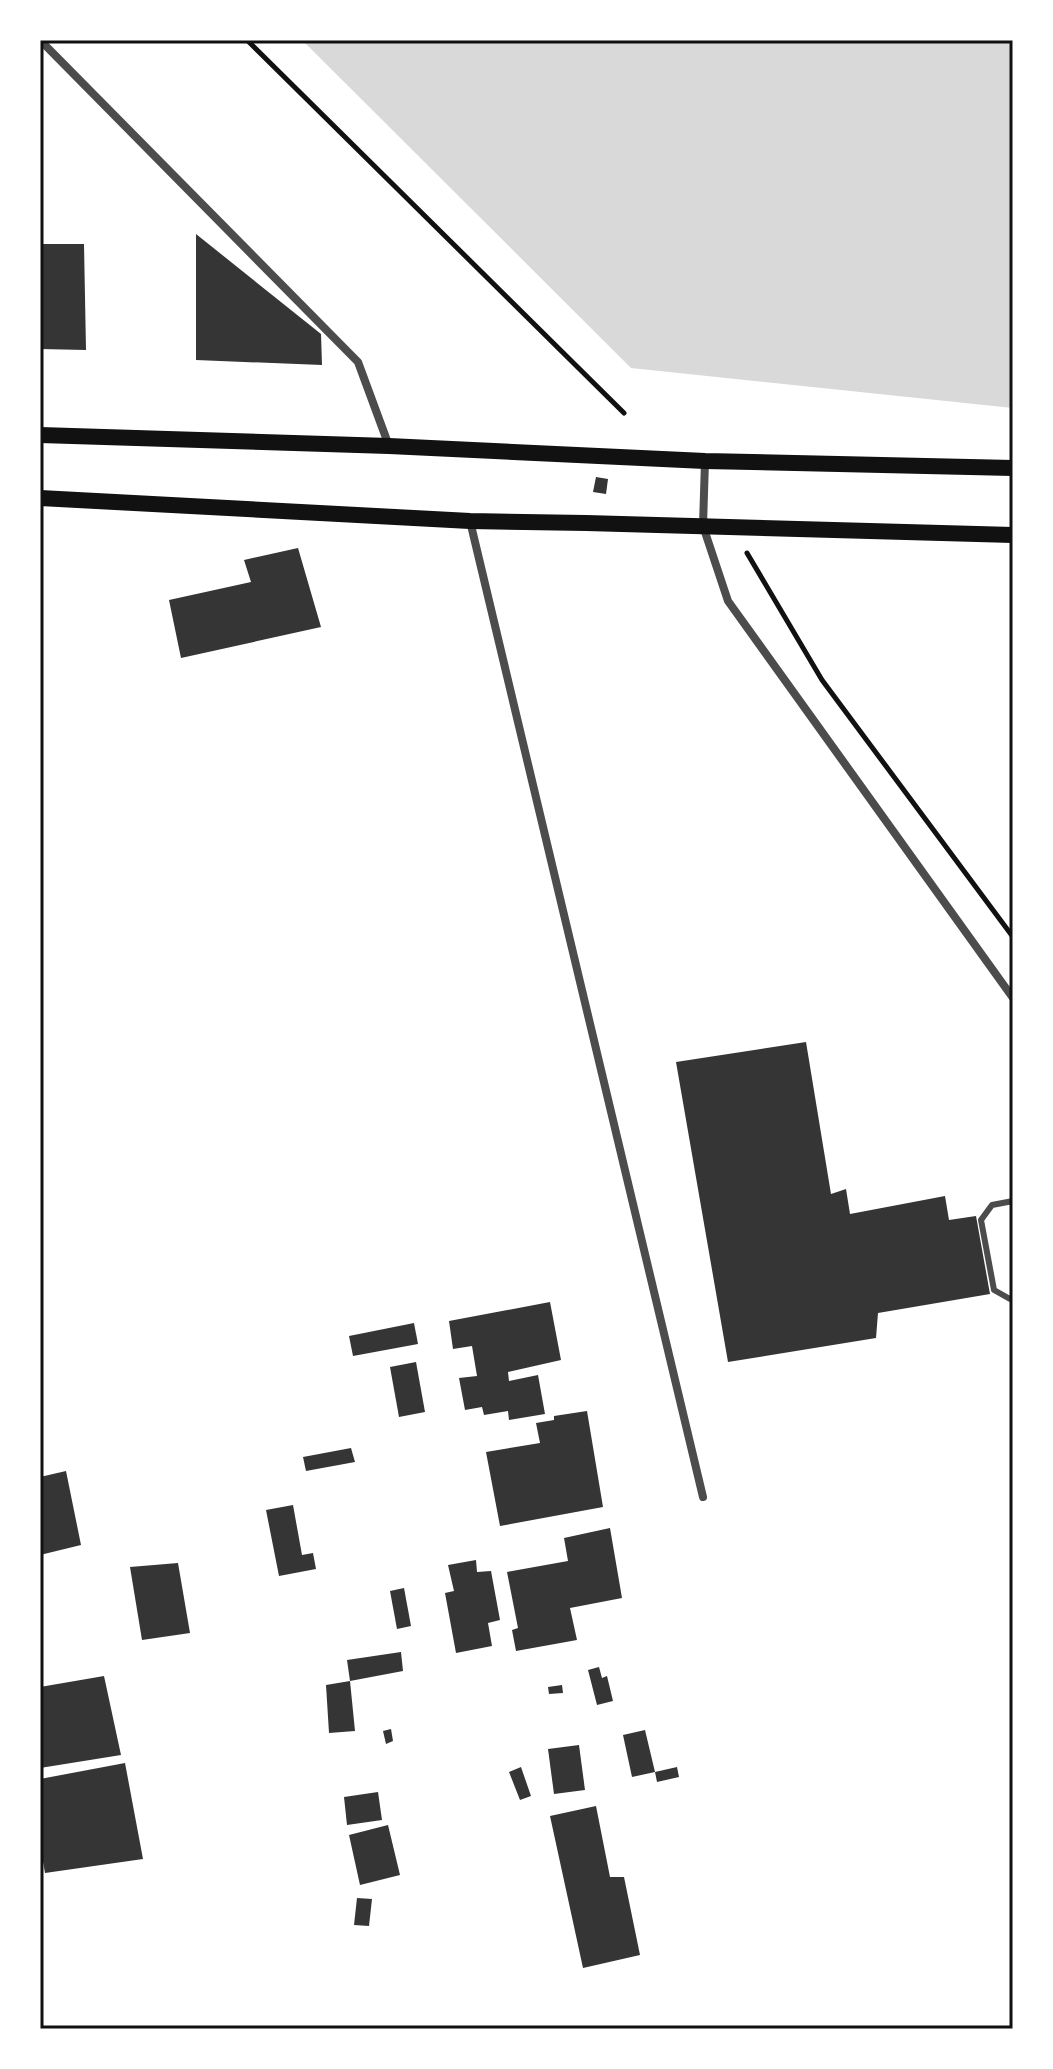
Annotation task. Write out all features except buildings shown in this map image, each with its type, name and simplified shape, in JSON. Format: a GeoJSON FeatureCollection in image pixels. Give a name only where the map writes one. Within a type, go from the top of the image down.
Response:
{"type":"FeatureCollection","features":[{"type":"Feature","properties":{"kind":"main road"},"geometry":{"type":"LineString","coordinates":[[40,435],[389,446],[705,461],[1008,468]]}},
{"type":"Feature","properties":{"kind":"main road"},"geometry":{"type":"LineString","coordinates":[[40,498],[470,521],[1005,534]]}},
{"type":"Feature","properties":{"kind":"street"},"geometry":{"type":"LineString","coordinates":[[40,40],[358,362],[389,446]]}},
{"type":"Feature","properties":{"kind":"street"},"geometry":{"type":"LineString","coordinates":[[705,461],[703,526],[728,601],[1013,998]]}},
{"type":"Feature","properties":{"kind":"street"},"geometry":{"type":"LineString","coordinates":[[470,521],[703,1497]]}},
{"type":"Feature","properties":{"kind":"lane"},"geometry":{"type":"LineString","coordinates":[[1013,1201],[992,1205],[981,1220],[994,1290],[1013,1298]]}},
{"type":"Feature","properties":{"kind":"path"},"geometry":{"type":"LineString","coordinates":[[247,40],[624,413]]}},
{"type":"Feature","properties":{"kind":"path"},"geometry":{"type":"LineString","coordinates":[[732,526],[822,680],[1013,937]]}},
{"type":"Feature","properties":{"kind":"shaded area"},"geometry":{"type":"Polygon","coordinates":[[[302,40],[1013,42],[1013,408],[631,368],[302,40]]]}}]}
